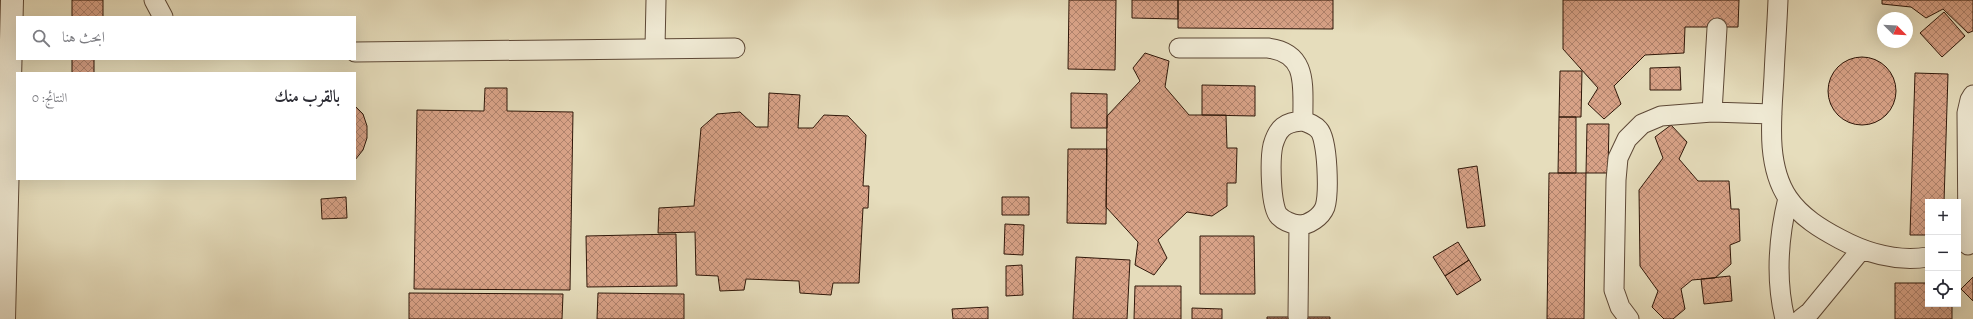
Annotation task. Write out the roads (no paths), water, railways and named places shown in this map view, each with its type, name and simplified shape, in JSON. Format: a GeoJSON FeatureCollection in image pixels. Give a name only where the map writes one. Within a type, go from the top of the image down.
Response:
{"type":"FeatureCollection","features":[{"type":"Feature","properties":{"kind":"street"},"geometry":{"type":"LineString","coordinates":[[4,319],[12,0]]}},
{"type":"Feature","properties":{"kind":"lane"},"geometry":{"type":"LineString","coordinates":[[154,0],[162,16]]}},
{"type":"Feature","properties":{"kind":"lane"},"geometry":{"type":"LineString","coordinates":[[655,47],[656,0]]}},
{"type":"Feature","properties":{"kind":"lane"},"geometry":{"type":"LineString","coordinates":[[1778,0],[1772,114],[1772,143],[1776,172],[1788,198],[1809,221],[1861,250],[1889,258],[1916,259],[1925,258]]}},
{"type":"Feature","properties":{"kind":"lane"},"geometry":{"type":"LineString","coordinates":[[1712,112],[1717,28]]}},
{"type":"Feature","properties":{"kind":"lane"},"geometry":{"type":"LineString","coordinates":[[356,52],[655,47],[735,48]]}},
{"type":"Feature","properties":{"kind":"lane"},"geometry":{"type":"LineString","coordinates":[[1179,48],[1268,48],[1279,50],[1289,55],[1297,63],[1301,73],[1303,121]]}},
{"type":"Feature","properties":{"kind":"lane"},"geometry":{"type":"LineString","coordinates":[[1966,245],[1967,113],[1970,100],[1973,95]]}},
{"type":"Feature","properties":{"kind":"lane"},"geometry":{"type":"LineString","coordinates":[[1628,319],[1620,308],[1614,290],[1616,180],[1618,158],[1627,139],[1642,124],[1661,116],[1712,112],[1772,114]]}},
{"type":"Feature","properties":{"kind":"lane"},"geometry":{"type":"LineString","coordinates":[[1303,121],[1312,124],[1320,130],[1324,138],[1326,148],[1326,197],[1324,208],[1318,216],[1310,222],[1299,225],[1289,222],[1279,216],[1274,206],[1273,147],[1276,136],[1282,127],[1292,122],[1303,121]]}},
{"type":"Feature","properties":{"kind":"lane"},"geometry":{"type":"LineString","coordinates":[[1785,319],[1778,277],[1778,250],[1781,224],[1788,198]]}},
{"type":"Feature","properties":{"kind":"lane"},"geometry":{"type":"LineString","coordinates":[[1298,316],[1299,225]]}},
{"type":"Feature","properties":{"kind":"lane"},"geometry":{"type":"LineString","coordinates":[[1801,319],[1810,312],[1861,250]]}}]}
